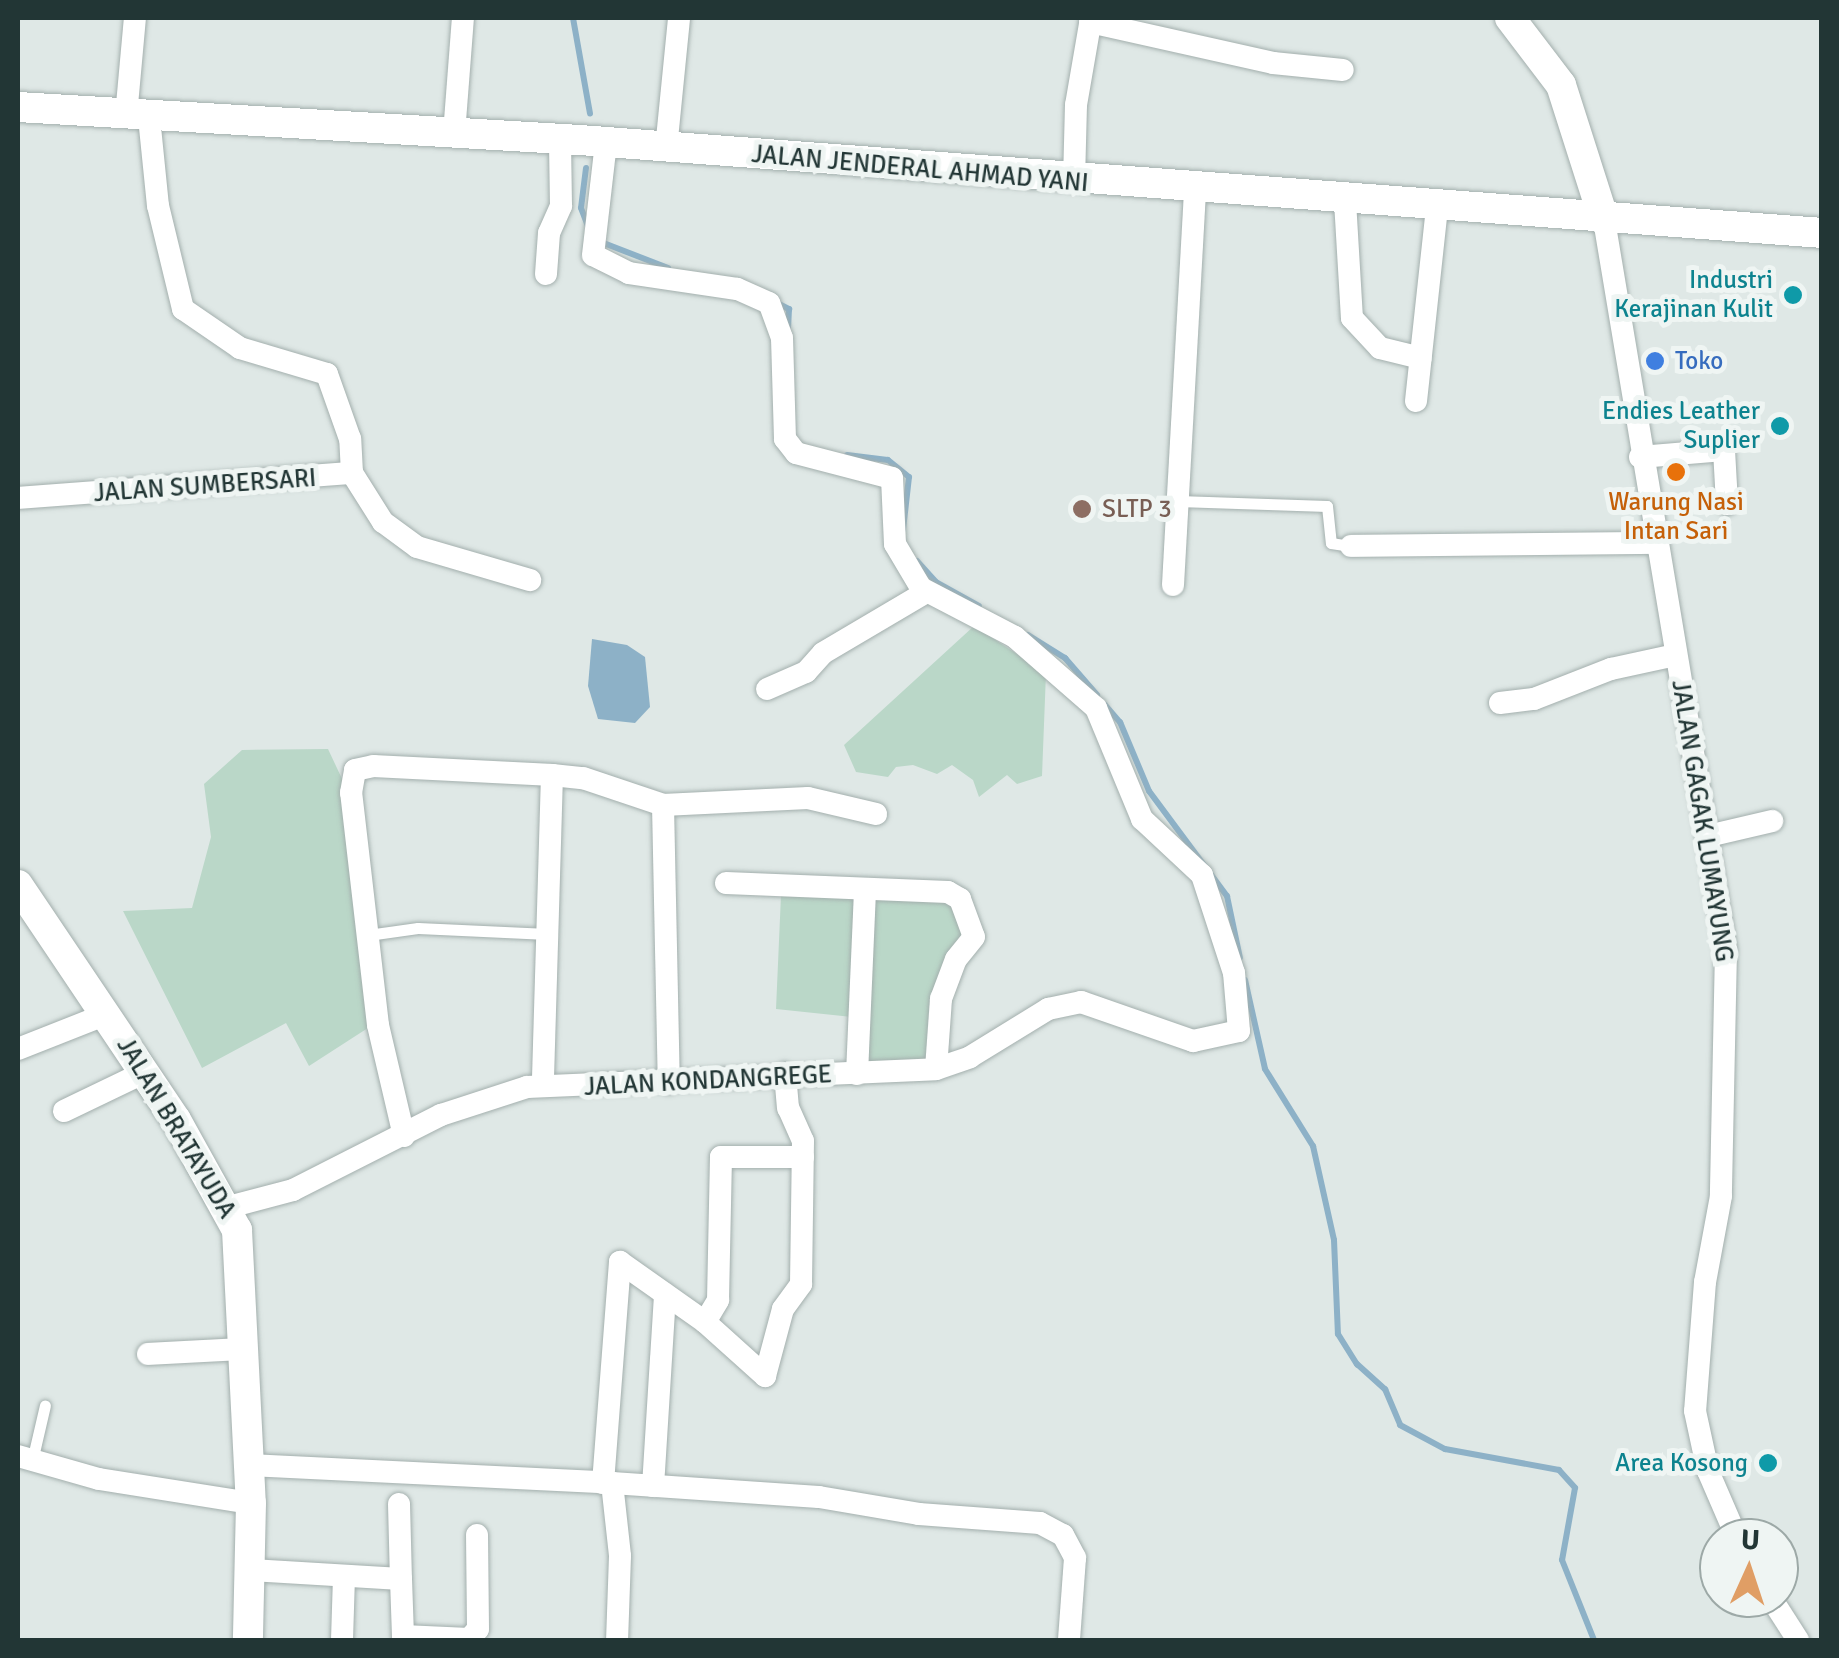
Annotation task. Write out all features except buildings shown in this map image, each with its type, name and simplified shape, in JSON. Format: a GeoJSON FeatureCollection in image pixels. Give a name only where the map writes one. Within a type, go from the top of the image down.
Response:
{"type":"FeatureCollection","features":[{"type":"Feature","properties":{"kind":"main road"},"geometry":{"type":"LineString","coordinates":[[1510,18],[1561,85],[1604,220]]}},
{"type":"Feature","properties":{"kind":"main road","name":"JALAN JENDERAL AHMAD YANI"},"geometry":{"type":"LineString","coordinates":[[18,107],[604,143],[1074,182],[1822,233]]}},
{"type":"Feature","properties":{"kind":"main road","name":"JALAN BRATAYUDA"},"geometry":{"type":"LineString","coordinates":[[18,885],[145,1072],[237,1230],[250,1464],[248,1640]]}},
{"type":"Feature","properties":{"kind":"street"},"geometry":{"type":"LineString","coordinates":[[135,18],[138,117]]}},
{"type":"Feature","properties":{"kind":"street"},"geometry":{"type":"LineString","coordinates":[[454,134],[463,18]]}},
{"type":"Feature","properties":{"kind":"street"},"geometry":{"type":"LineString","coordinates":[[666,149],[680,18]]}},
{"type":"Feature","properties":{"kind":"street"},"geometry":{"type":"LineString","coordinates":[[1074,182],[1076,106],[1090,20],[1273,63],[1343,70]]}},
{"type":"Feature","properties":{"kind":"street","name":"JALAN SUMBERSARI"},"geometry":{"type":"LineString","coordinates":[[18,498],[352,472],[350,440],[327,374],[240,348],[182,309],[138,117]]}},
{"type":"Feature","properties":{"kind":"street"},"geometry":{"type":"LineString","coordinates":[[546,274],[549,233],[561,206],[561,140]]}},
{"type":"Feature","properties":{"kind":"street"},"geometry":{"type":"LineString","coordinates":[[604,143],[593,255],[629,272],[737,289],[769,303],[782,338],[785,438],[796,452],[892,478],[895,544],[926,592],[823,652],[806,672],[766,689]]}},
{"type":"Feature","properties":{"kind":"street"},"geometry":{"type":"LineString","coordinates":[[1173,585],[1195,190]]}},
{"type":"Feature","properties":{"kind":"street"},"geometry":{"type":"LineString","coordinates":[[1345,201],[1352,318],[1380,348],[1421,358]]}},
{"type":"Feature","properties":{"kind":"street"},"geometry":{"type":"LineString","coordinates":[[1416,400],[1437,208]]}},
{"type":"Feature","properties":{"kind":"street","name":"JALAN GAGAK LUMAYUNG"},"geometry":{"type":"LineString","coordinates":[[1604,220],[1653,543],[1726,950],[1728,1051],[1721,1196],[1705,1282],[1695,1411],[1708,1470],[1728,1518]]}},
{"type":"Feature","properties":{"kind":"street"},"geometry":{"type":"LineString","coordinates":[[1640,458],[1724,450],[1727,504]]}},
{"type":"Feature","properties":{"kind":"street"},"geometry":{"type":"LineString","coordinates":[[352,472],[383,522],[417,546],[530,580]]}},
{"type":"Feature","properties":{"kind":"street"},"geometry":{"type":"LineString","coordinates":[[1351,546],[1653,543]]}},
{"type":"Feature","properties":{"kind":"street","name":"JALAN KONDANGREGE"},"geometry":{"type":"LineString","coordinates":[[225,1208],[293,1190],[441,1115],[543,1086],[936,1069],[970,1057],[1048,1009],[1081,1002],[1193,1041],[1234,1035],[1241,1026],[1234,973],[1202,874],[1142,819],[1096,708],[1015,637],[926,592]]}},
{"type":"Feature","properties":{"kind":"street"},"geometry":{"type":"LineString","coordinates":[[1500,703],[1534,699],[1611,669],[1675,654]]}},
{"type":"Feature","properties":{"kind":"street"},"geometry":{"type":"LineString","coordinates":[[404,1136],[378,1025],[351,793],[355,770],[552,775],[582,778],[663,806],[808,798],[876,814]]}},
{"type":"Feature","properties":{"kind":"street"},"geometry":{"type":"LineString","coordinates":[[543,1086],[552,775]]}},
{"type":"Feature","properties":{"kind":"street"},"geometry":{"type":"LineString","coordinates":[[663,806],[669,1083]]}},
{"type":"Feature","properties":{"kind":"street"},"geometry":{"type":"LineString","coordinates":[[1708,836],[1772,821]]}},
{"type":"Feature","properties":{"kind":"street"},"geometry":{"type":"LineString","coordinates":[[726,883],[948,892],[968,911],[974,937],[956,959],[942,999],[936,1069]]}},
{"type":"Feature","properties":{"kind":"street"},"geometry":{"type":"LineString","coordinates":[[857,1074],[865,889]]}},
{"type":"Feature","properties":{"kind":"street"},"geometry":{"type":"LineString","coordinates":[[18,1049],[107,1014]]}},
{"type":"Feature","properties":{"kind":"street"},"geometry":{"type":"LineString","coordinates":[[64,1110],[145,1072]]}},
{"type":"Feature","properties":{"kind":"street"},"geometry":{"type":"LineString","coordinates":[[617,1640],[620,1556],[608,1483],[619,1264],[626,1261],[705,1322],[765,1376],[783,1308],[801,1284],[803,1157],[785,1074]]}},
{"type":"Feature","properties":{"kind":"street"},"geometry":{"type":"LineString","coordinates":[[705,1322],[718,1300],[721,1157],[803,1157]]}},
{"type":"Feature","properties":{"kind":"street"},"geometry":{"type":"LineString","coordinates":[[653,1486],[665,1294]]}},
{"type":"Feature","properties":{"kind":"street"},"geometry":{"type":"LineString","coordinates":[[148,1354],[246,1349]]}},
{"type":"Feature","properties":{"kind":"street"},"geometry":{"type":"LineString","coordinates":[[25,1459],[170,1493],[251,1503]]}},
{"type":"Feature","properties":{"kind":"street"},"geometry":{"type":"LineString","coordinates":[[250,1464],[819,1496],[919,1514],[1040,1524],[1062,1534],[1075,1558],[1069,1640]]}},
{"type":"Feature","properties":{"kind":"street"},"geometry":{"type":"LineString","coordinates":[[399,1504],[403,1636],[472,1637],[478,1629],[477,1535]]}},
{"type":"Feature","properties":{"kind":"street"},"geometry":{"type":"LineString","coordinates":[[251,1570],[401,1579]]}},
{"type":"Feature","properties":{"kind":"street"},"geometry":{"type":"LineString","coordinates":[[342,1640],[344,1576]]}},
{"type":"Feature","properties":{"kind":"street"},"geometry":{"type":"LineString","coordinates":[[1784,1618],[1798,1640]]}},
{"type":"Feature","properties":{"kind":"lane"},"geometry":{"type":"LineString","coordinates":[[1178,501],[1327,506],[1332,510],[1331,543],[1351,546]]}},
{"type":"Feature","properties":{"kind":"lane"},"geometry":{"type":"LineString","coordinates":[[368,935],[418,928],[550,934]]}},
{"type":"Feature","properties":{"kind":"lane"},"geometry":{"type":"LineString","coordinates":[[25,1459],[45,1406]]}},
{"type":"Feature","properties":{"kind":"green space"},"geometry":{"type":"Polygon","coordinates":[[[974,626],[1046,673],[1042,776],[1017,784],[1007,775],[979,797],[973,780],[952,765],[937,774],[913,765],[896,767],[888,777],[856,772],[844,745],[974,626]]]}},
{"type":"Feature","properties":{"kind":"green space"},"geometry":{"type":"Polygon","coordinates":[[[328,749],[344,783],[371,1026],[309,1066],[286,1023],[202,1068],[123,911],[192,908],[211,837],[204,784],[242,750],[328,749]]]}},
{"type":"Feature","properties":{"kind":"green space"},"geometry":{"type":"Polygon","coordinates":[[[781,895],[947,902],[961,917],[964,939],[930,1061],[858,1065],[852,1017],[776,1009],[781,895]]]}},
{"type":"Feature","properties":{"kind":"water"},"geometry":{"type":"Polygon","coordinates":[[[592,639],[627,645],[645,657],[650,707],[635,723],[598,719],[588,686],[592,639]]]}},
{"type":"Feature","properties":{"kind":"waterway"},"geometry":{"type":"LineString","coordinates":[[573,18],[590,113]]}},
{"type":"Feature","properties":{"kind":"waterway"},"geometry":{"type":"LineString","coordinates":[[586,168],[581,208],[588,226]]}},
{"type":"Feature","properties":{"kind":"waterway"},"geometry":{"type":"LineString","coordinates":[[601,242],[668,268]]}},
{"type":"Feature","properties":{"kind":"waterway"},"geometry":{"type":"LineString","coordinates":[[775,302],[789,309],[788,326]]}},
{"type":"Feature","properties":{"kind":"waterway"},"geometry":{"type":"LineString","coordinates":[[847,455],[888,460],[909,477],[903,530]]}},
{"type":"Feature","properties":{"kind":"waterway"},"geometry":{"type":"LineString","coordinates":[[917,561],[936,582],[979,606]]}},
{"type":"Feature","properties":{"kind":"waterway"},"geometry":{"type":"LineString","coordinates":[[1028,635],[1065,658],[1097,695]]}},
{"type":"Feature","properties":{"kind":"waterway"},"geometry":{"type":"LineString","coordinates":[[1105,705],[1120,722],[1149,791],[1227,896],[1240,958]]}},
{"type":"Feature","properties":{"kind":"waterway"},"geometry":{"type":"LineString","coordinates":[[1245,980],[1265,1069],[1313,1146],[1334,1240],[1338,1334],[1357,1364],[1385,1389],[1400,1425],[1445,1449],[1559,1470],[1575,1488],[1562,1560],[1594,1640]]}},
{"type":"Feature","properties":{"kind":"place","name":"Industri Kerajinan Kulit"},"geometry":{"type":"Point","coordinates":[1793,295]}},
{"type":"Feature","properties":{"kind":"place","name":"Toko"},"geometry":{"type":"Point","coordinates":[1655,361]}},
{"type":"Feature","properties":{"kind":"place","name":"Endies Leather Suplier"},"geometry":{"type":"Point","coordinates":[1780,426]}},
{"type":"Feature","properties":{"kind":"place","name":"Warung Nasi Intan Sari"},"geometry":{"type":"Point","coordinates":[1676,472]}},
{"type":"Feature","properties":{"kind":"place","name":"SLTP 3"},"geometry":{"type":"Point","coordinates":[1082,509]}},
{"type":"Feature","properties":{"kind":"place","name":"Area Kosong"},"geometry":{"type":"Point","coordinates":[1768,1463]}}]}
